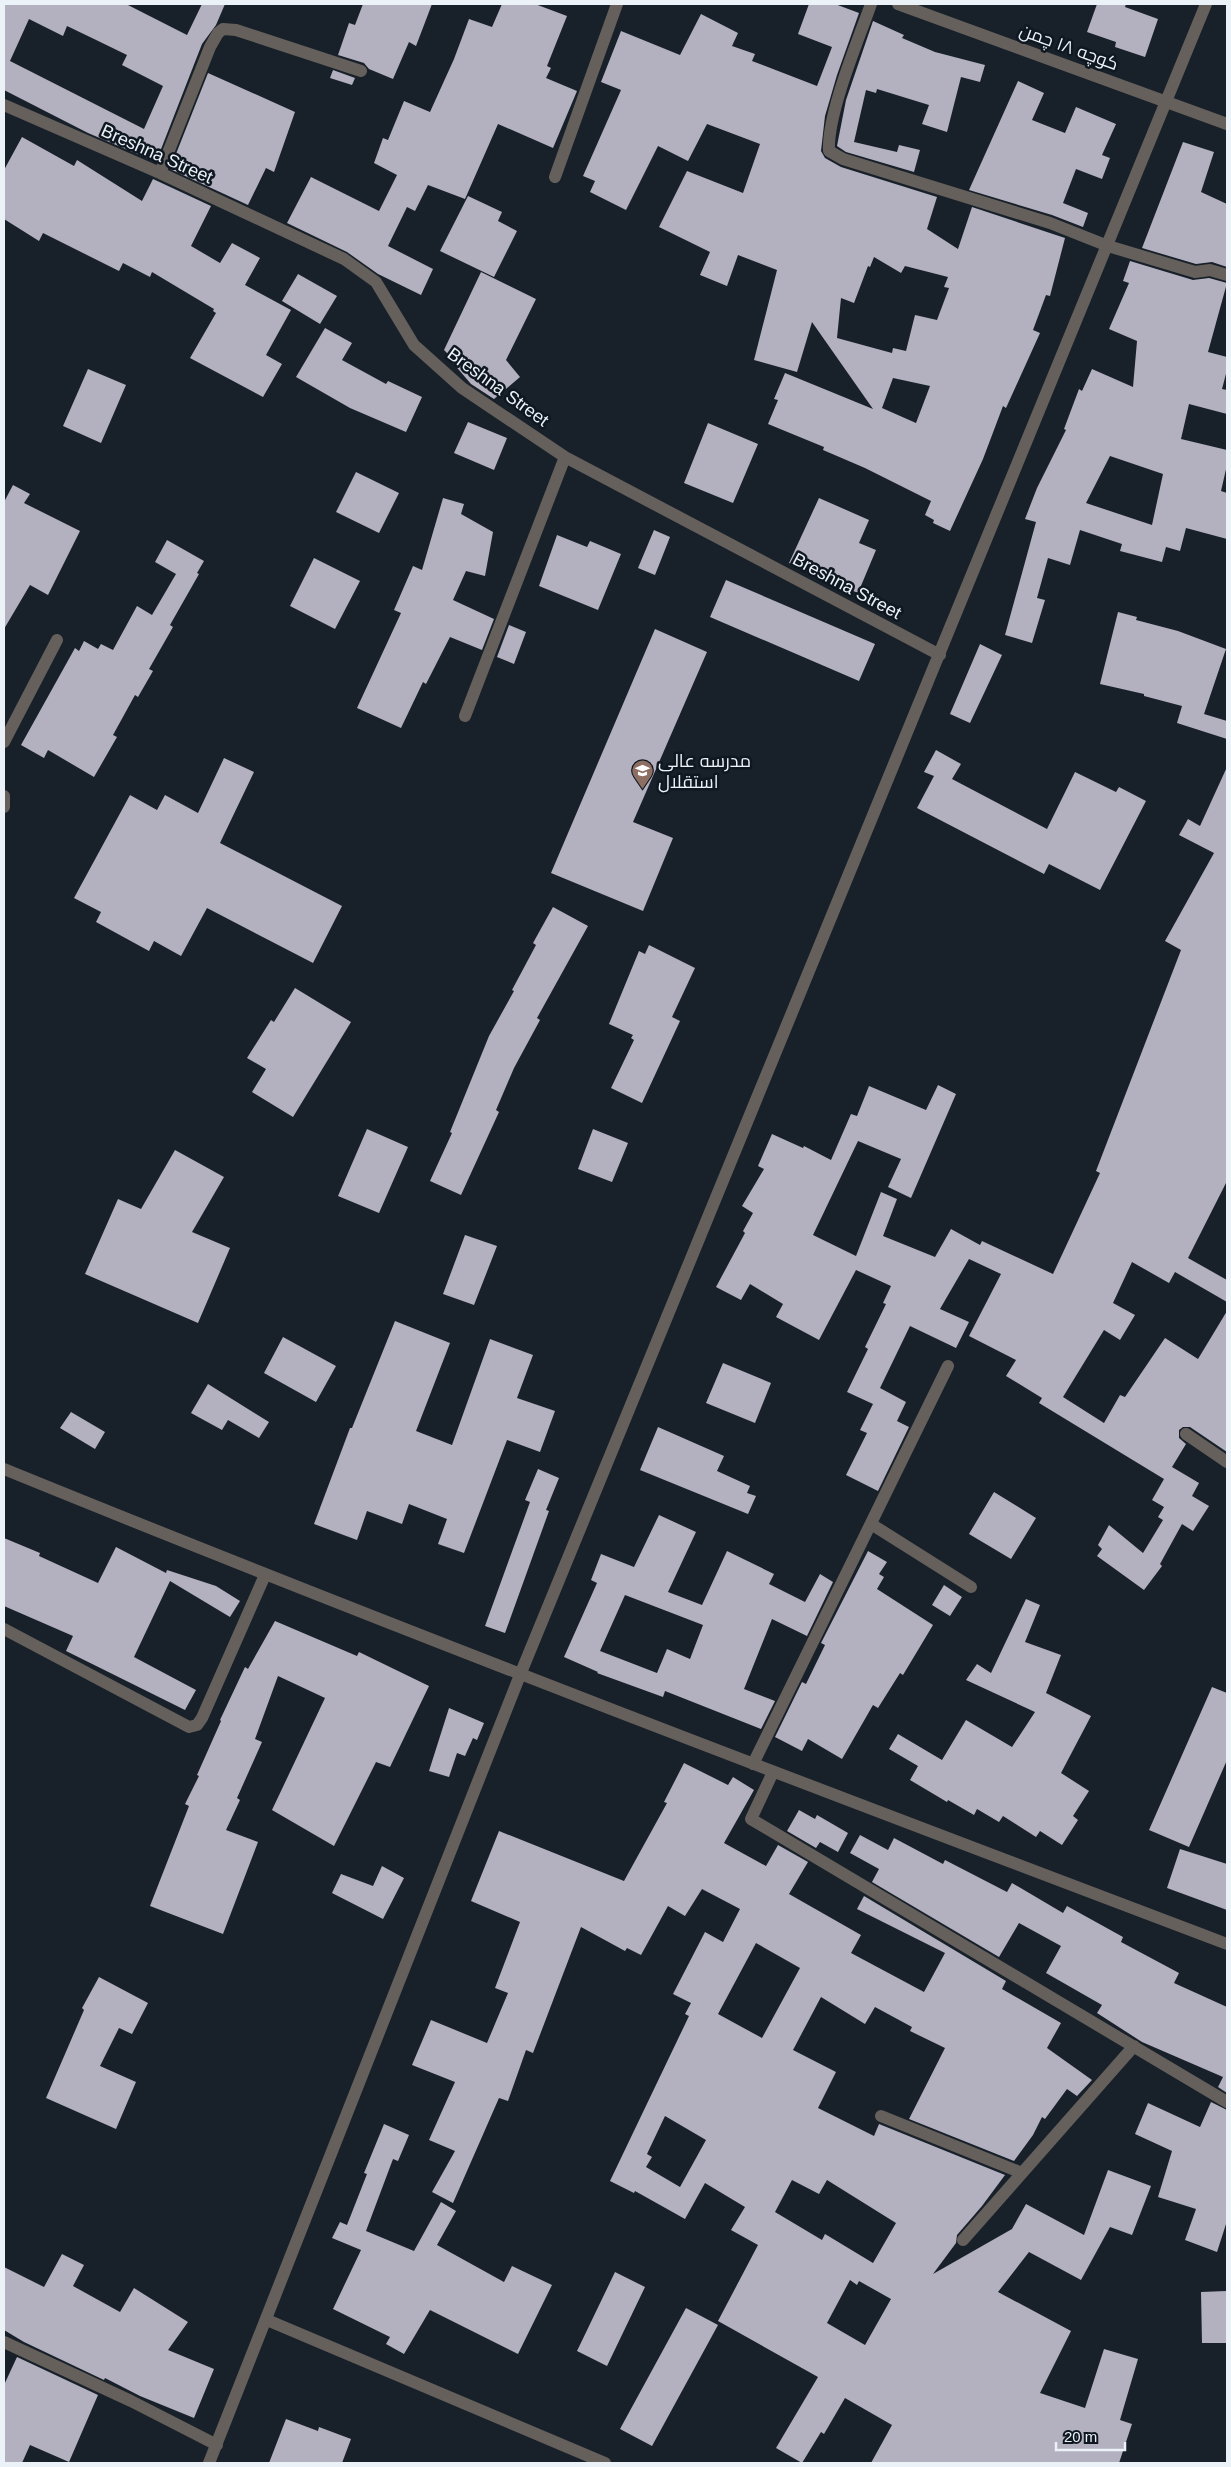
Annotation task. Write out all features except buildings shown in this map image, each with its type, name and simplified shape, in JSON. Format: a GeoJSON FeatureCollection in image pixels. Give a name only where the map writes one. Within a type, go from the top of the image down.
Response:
{"type":"FeatureCollection","features":[{"type":"Feature","properties":{"kind":"street"},"geometry":{"type":"LineString","coordinates":[[555,177],[617,4]]}},
{"type":"Feature","properties":{"kind":"street"},"geometry":{"type":"LineString","coordinates":[[871,4],[838,103],[828,139],[829,151],[843,158],[1050,223],[1108,246],[1195,272],[1210,270],[1227,275]]}},
{"type":"Feature","properties":{"kind":"street","name":"كوچه ١٨ چمن"},"geometry":{"type":"LineString","coordinates":[[898,4],[1227,124]]}},
{"type":"Feature","properties":{"kind":"street"},"geometry":{"type":"LineString","coordinates":[[209,2463],[520,1675],[1206,4]]}},
{"type":"Feature","properties":{"kind":"street"},"geometry":{"type":"LineString","coordinates":[[160,173],[210,47],[218,33],[223,29],[236,30],[361,70]]}},
{"type":"Feature","properties":{"kind":"street","name":"Breshna Street"},"geometry":{"type":"LineString","coordinates":[[4,105],[160,173],[344,258],[376,282],[414,344],[462,388],[565,457],[940,655]]}},
{"type":"Feature","properties":{"kind":"street"},"geometry":{"type":"LineString","coordinates":[[465,716],[565,457]]}},
{"type":"Feature","properties":{"kind":"street"},"geometry":{"type":"LineString","coordinates":[[4,742],[57,640]]}},
{"type":"Feature","properties":{"kind":"street"},"geometry":{"type":"LineString","coordinates":[[4,796],[4,807]]}},
{"type":"Feature","properties":{"kind":"street"},"geometry":{"type":"LineString","coordinates":[[754,1764],[948,1366]]}},
{"type":"Feature","properties":{"kind":"street"},"geometry":{"type":"LineString","coordinates":[[1186,1434],[1227,1462]]}},
{"type":"Feature","properties":{"kind":"street"},"geometry":{"type":"LineString","coordinates":[[4,1469],[264,1575],[520,1675],[1227,1944]]}},
{"type":"Feature","properties":{"kind":"street"},"geometry":{"type":"LineString","coordinates":[[871,1524],[971,1588]]}},
{"type":"Feature","properties":{"kind":"street"},"geometry":{"type":"LineString","coordinates":[[4,1629],[189,1727],[197,1725],[202,1718],[264,1575]]}},
{"type":"Feature","properties":{"kind":"street"},"geometry":{"type":"LineString","coordinates":[[773,1772],[750,1819],[1227,2102]]}},
{"type":"Feature","properties":{"kind":"street"},"geometry":{"type":"LineString","coordinates":[[963,2240],[1134,2046]]}},
{"type":"Feature","properties":{"kind":"street"},"geometry":{"type":"LineString","coordinates":[[881,2116],[1022,2173]]}},
{"type":"Feature","properties":{"kind":"street"},"geometry":{"type":"LineString","coordinates":[[267,2320],[605,2463]]}},
{"type":"Feature","properties":{"kind":"street"},"geometry":{"type":"LineString","coordinates":[[4,2342],[131,2401],[216,2445]]}},
{"type":"Feature","properties":{"kind":"place","name":"مدرسه عالی استقلال"},"geometry":{"type":"Point","coordinates":[642,790]}}]}
